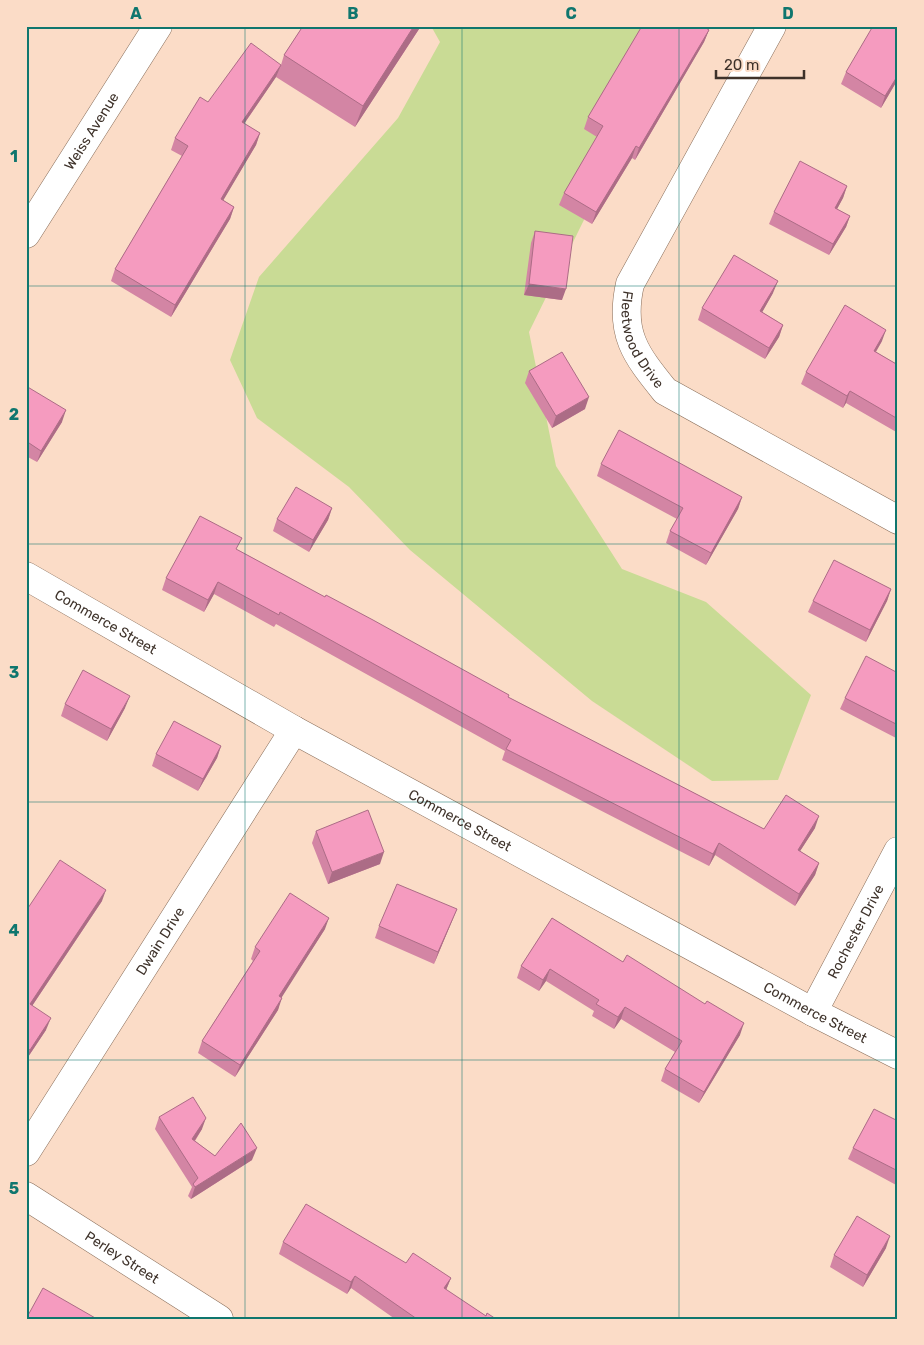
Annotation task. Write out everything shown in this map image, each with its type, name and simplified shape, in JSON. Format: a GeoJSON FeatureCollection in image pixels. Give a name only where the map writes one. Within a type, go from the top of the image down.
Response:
{"type":"FeatureCollection","features":[{"type":"Feature","properties":{"kind":"street","name":"Weiss Avenue"},"geometry":{"type":"LineString","coordinates":[[26,234],[158,26]]}},
{"type":"Feature","properties":{"kind":"street","name":"Fleetwood Drive"},"geometry":{"type":"LineString","coordinates":[[772,26],[630,284],[626,310],[631,342],[640,360],[665,391],[898,520]]}},
{"type":"Feature","properties":{"kind":"street","name":"Commerce Street"},"geometry":{"type":"LineString","coordinates":[[26,576],[294,730],[813,1012],[898,1055]]}},
{"type":"Feature","properties":{"kind":"street","name":"Dwain Drive"},"geometry":{"type":"LineString","coordinates":[[26,1152],[294,730]]}},
{"type":"Feature","properties":{"kind":"street","name":"Rochester Drive"},"geometry":{"type":"LineString","coordinates":[[813,1012],[898,851]]}},
{"type":"Feature","properties":{"kind":"street","name":"Perley Street"},"geometry":{"type":"LineString","coordinates":[[26,1196],[219,1319]]}},
{"type":"Feature","properties":{"kind":"green space"},"geometry":{"type":"Polygon","coordinates":[[[431,26],[679,26],[529,332],[556,466],[622,569],[706,602],[811,695],[778,780],[712,781],[592,701],[410,550],[349,487],[257,418],[230,360],[259,277],[398,118],[440,42],[431,26]]]}},
{"type":"Feature","properties":{"kind":"building"},"geometry":{"type":"Polygon","coordinates":[[[303,26],[414,26],[363,106],[284,55],[303,26]]]}},
{"type":"Feature","properties":{"kind":"building"},"geometry":{"type":"Polygon","coordinates":[[[642,26],[703,26],[709,30],[639,148],[636,146],[596,212],[564,193],[603,126],[588,117],[642,26]]]}},
{"type":"Feature","properties":{"kind":"building"},"geometry":{"type":"Polygon","coordinates":[[[873,26],[898,26],[898,75],[885,96],[846,72],[873,26]]]}},
{"type":"Feature","properties":{"kind":"building"},"geometry":{"type":"Polygon","coordinates":[[[251,43],[281,65],[242,122],[260,133],[221,199],[234,207],[175,305],[115,269],[188,146],[175,138],[200,97],[208,102],[251,43]]]}},
{"type":"Feature","properties":{"kind":"building"},"geometry":{"type":"Polygon","coordinates":[[[800,161],[847,186],[835,208],[850,216],[833,244],[774,212],[800,161]]]}},
{"type":"Feature","properties":{"kind":"building"},"geometry":{"type":"Polygon","coordinates":[[[535,231],[573,236],[566,289],[529,284],[535,231]]]}},
{"type":"Feature","properties":{"kind":"building"},"geometry":{"type":"Polygon","coordinates":[[[734,255],[778,281],[760,311],[783,325],[769,348],[702,308],[734,255]]]}},
{"type":"Feature","properties":{"kind":"building"},"geometry":{"type":"Polygon","coordinates":[[[845,305],[886,330],[874,351],[898,365],[898,419],[850,391],[847,396],[806,372],[845,305]]]}},
{"type":"Feature","properties":{"kind":"building"},"geometry":{"type":"Polygon","coordinates":[[[562,352],[589,397],[556,416],[529,371],[562,352]]]}},
{"type":"Feature","properties":{"kind":"building"},"geometry":{"type":"Polygon","coordinates":[[[26,386],[66,410],[41,451],[26,441],[26,386]]]}},
{"type":"Feature","properties":{"kind":"building"},"geometry":{"type":"Polygon","coordinates":[[[619,430],[742,497],[711,553],[670,531],[683,508],[601,464],[619,430]]]}},
{"type":"Feature","properties":{"kind":"building"},"geometry":{"type":"Polygon","coordinates":[[[296,487],[332,508],[313,540],[277,519],[296,487]]]}},
{"type":"Feature","properties":{"kind":"building"},"geometry":{"type":"Polygon","coordinates":[[[200,516],[242,538],[236,549],[325,597],[326,595],[373,620],[509,695],[508,697],[764,829],[786,795],[819,816],[798,850],[819,863],[799,894],[719,843],[713,854],[506,749],[511,740],[280,612],[279,615],[218,582],[208,600],[166,578],[200,516]]]}},
{"type":"Feature","properties":{"kind":"building"},"geometry":{"type":"Polygon","coordinates":[[[834,560],[891,589],[870,630],[813,601],[834,560]]]}},
{"type":"Feature","properties":{"kind":"building"},"geometry":{"type":"Polygon","coordinates":[[[866,656],[898,673],[898,725],[845,698],[866,656]]]}},
{"type":"Feature","properties":{"kind":"building"},"geometry":{"type":"Polygon","coordinates":[[[83,670],[130,696],[111,729],[65,704],[83,670]]]}},
{"type":"Feature","properties":{"kind":"building"},"geometry":{"type":"Polygon","coordinates":[[[174,721],[221,746],[203,779],[156,754],[174,721]]]}},
{"type":"Feature","properties":{"kind":"building"},"geometry":{"type":"Polygon","coordinates":[[[368,810],[384,852],[332,872],[316,831],[368,810]]]}},
{"type":"Feature","properties":{"kind":"building"},"geometry":{"type":"Polygon","coordinates":[[[60,860],[106,890],[30,1004],[51,1018],[30,1050],[26,1048],[26,911],[60,860]]]}},
{"type":"Feature","properties":{"kind":"building"},"geometry":{"type":"Polygon","coordinates":[[[397,884],[457,909],[438,952],[379,926],[397,884]]]}},
{"type":"Feature","properties":{"kind":"building"},"geometry":{"type":"Polygon","coordinates":[[[290,893],[329,918],[279,996],[282,998],[240,1065],[202,1041],[260,951],[255,947],[290,893]]]}},
{"type":"Feature","properties":{"kind":"building"},"geometry":{"type":"Polygon","coordinates":[[[552,918],[623,962],[627,955],[705,1004],[707,1001],[744,1023],[704,1092],[665,1069],[682,1041],[625,1007],[618,1017],[596,1004],[599,1000],[550,969],[543,980],[521,966],[552,918]]]}},
{"type":"Feature","properties":{"kind":"building"},"geometry":{"type":"Polygon","coordinates":[[[193,1097],[206,1118],[192,1139],[215,1156],[241,1123],[257,1148],[195,1187],[193,1184],[198,1178],[159,1117],[193,1097]]]}},
{"type":"Feature","properties":{"kind":"building"},"geometry":{"type":"Polygon","coordinates":[[[874,1109],[898,1121],[898,1171],[853,1148],[874,1109]]]}},
{"type":"Feature","properties":{"kind":"building"},"geometry":{"type":"Polygon","coordinates":[[[306,1204],[406,1263],[413,1253],[451,1278],[444,1288],[486,1316],[487,1313],[496,1319],[417,1319],[355,1276],[351,1282],[283,1242],[306,1204]]]}},
{"type":"Feature","properties":{"kind":"building"},"geometry":{"type":"Polygon","coordinates":[[[857,1216],[890,1236],[867,1275],[834,1255],[857,1216]]]}},
{"type":"Feature","properties":{"kind":"building"},"geometry":{"type":"Polygon","coordinates":[[[43,1288],[97,1319],[26,1319],[43,1288]]]}}]}
